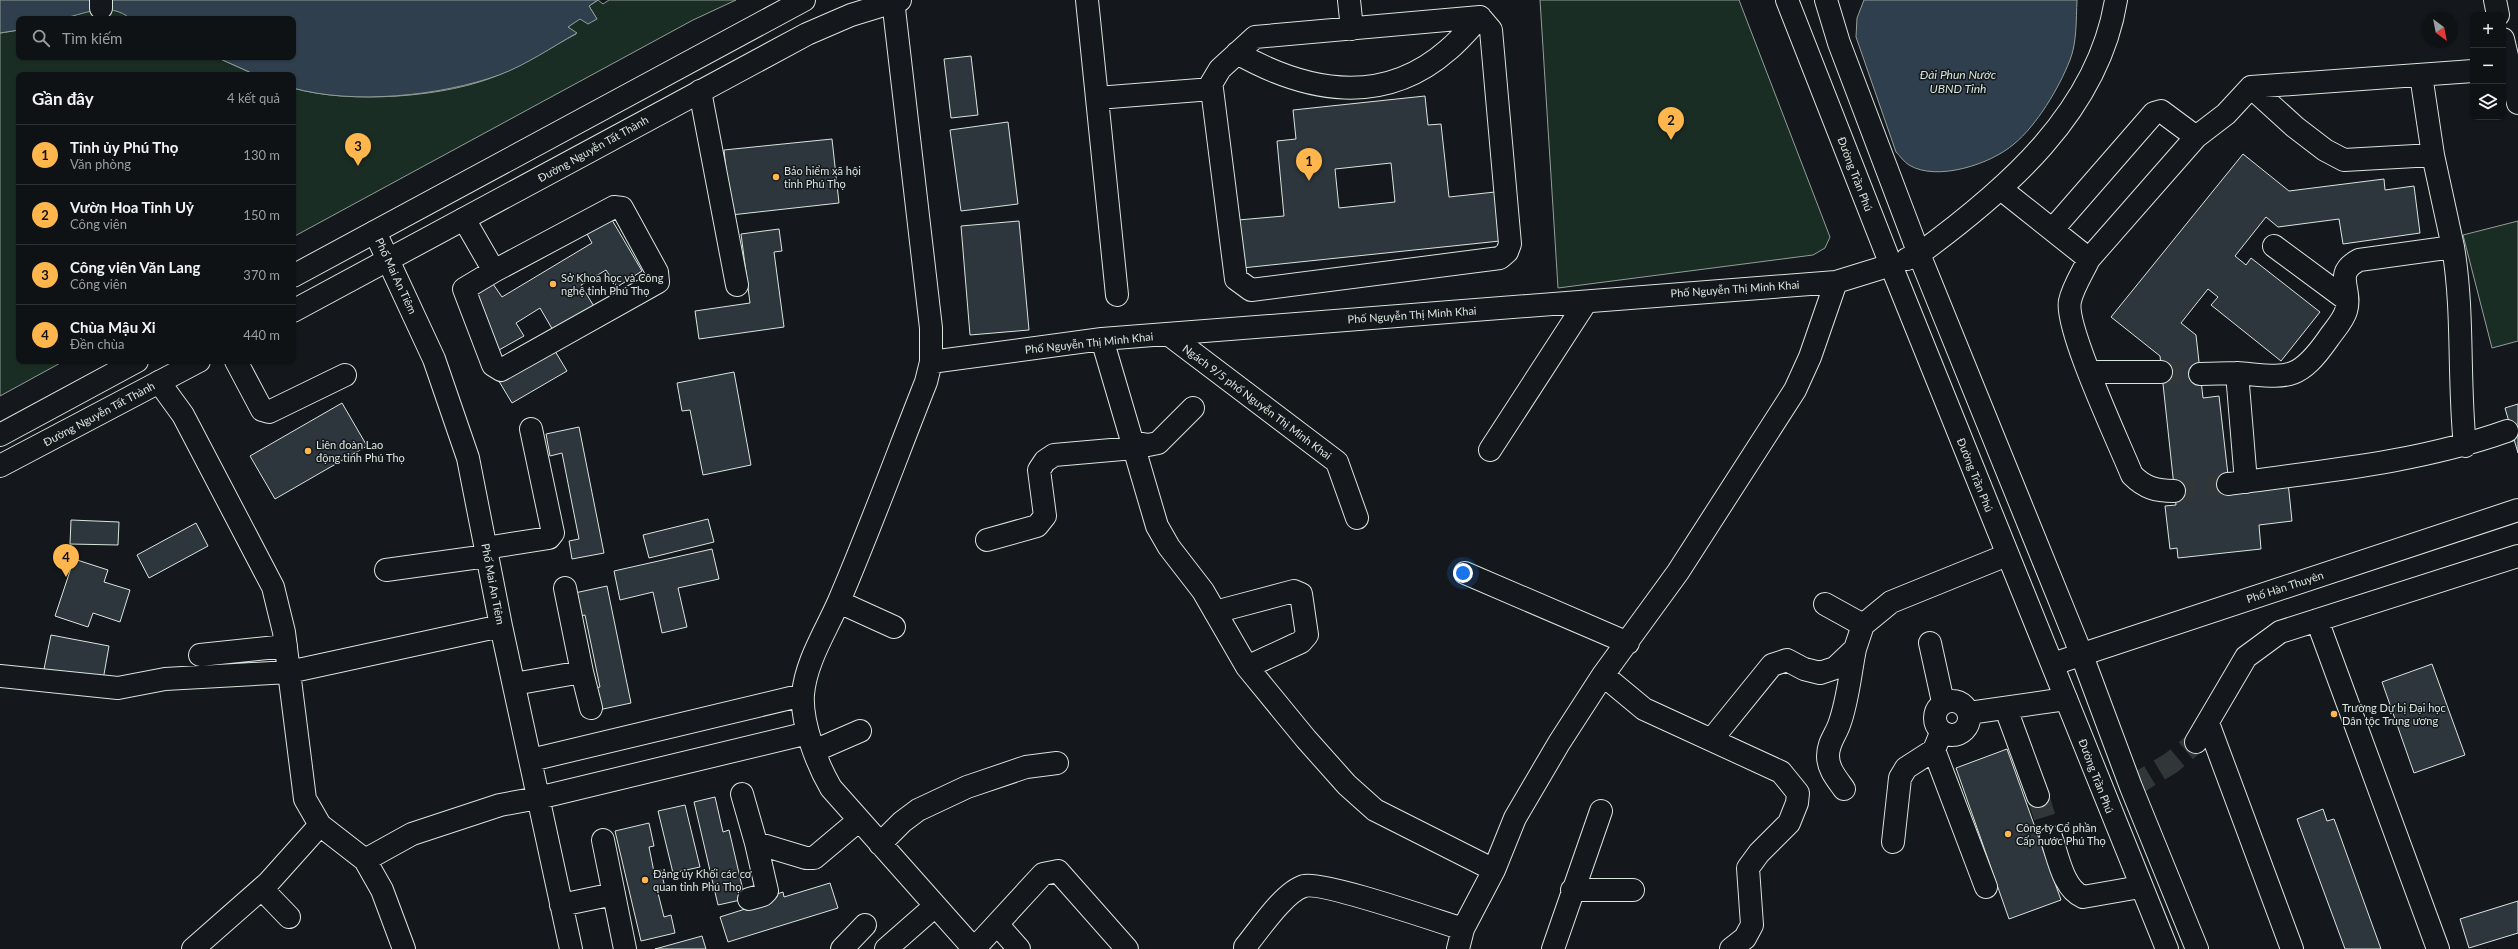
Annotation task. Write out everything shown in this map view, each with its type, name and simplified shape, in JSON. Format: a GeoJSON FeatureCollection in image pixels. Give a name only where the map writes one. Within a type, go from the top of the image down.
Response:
{"type":"FeatureCollection","features":[{"type":"Feature","properties":{"kind":"street"},"geometry":{"type":"LineString","coordinates":[[296,274],[804,0]]}},
{"type":"Feature","properties":{"kind":"street"},"geometry":{"type":"LineString","coordinates":[[895,0],[931,328],[931,362],[926,382],[839,602],[810,663],[803,695],[811,742],[819,767],[831,788],[858,821],[974,949],[1044,874],[1058,871],[1127,949]]}},
{"type":"Feature","properties":{"kind":"street","name":"Đường Nguyễn Tất Thành"},"geometry":{"type":"LineString","coordinates":[[296,309],[700,90],[807,34],[851,15],[895,0]]}},
{"type":"Feature","properties":{"kind":"street"},"geometry":{"type":"LineString","coordinates":[[1087,0],[1117,295]]}},
{"type":"Feature","properties":{"kind":"street"},"geometry":{"type":"LineString","coordinates":[[1349,0],[1352,29]]}},
{"type":"Feature","properties":{"kind":"street","name":"Đường Trần Phú"},"geometry":{"type":"LineString","coordinates":[[1787,0],[2007,555],[2053,664],[2140,887],[2167,949]]}},
{"type":"Feature","properties":{"kind":"street"},"geometry":{"type":"LineString","coordinates":[[1826,0],[1839,43],[1919,254],[2081,653],[2131,787],[2197,949]]}},
{"type":"Feature","properties":{"kind":"street","name":"Phố Nguyễn Thị Minh Khai"},"geometry":{"type":"LineString","coordinates":[[931,362],[1102,339],[1836,282],[1891,265],[1919,254],[2001,188],[2034,156],[2075,102],[2092,72],[2106,40],[2116,0]]}},
{"type":"Feature","properties":{"kind":"street"},"geometry":{"type":"LineString","coordinates":[[2495,0],[2497,12]]}},
{"type":"Feature","properties":{"kind":"street"},"geometry":{"type":"LineString","coordinates":[[1480,17],[1491,30],[1510,244],[1507,252],[1500,258],[1251,290],[1236,279],[1212,89],[1214,77],[1255,37],[1480,17]]}},
{"type":"Feature","properties":{"kind":"street"},"geometry":{"type":"LineString","coordinates":[[1237,53],[1267,70],[1302,82],[1340,89],[1383,85],[1414,72],[1448,51],[1480,17]]}},
{"type":"Feature","properties":{"kind":"street"},"geometry":{"type":"LineString","coordinates":[[2506,69],[2518,103]]}},
{"type":"Feature","properties":{"kind":"street"},"geometry":{"type":"LineString","coordinates":[[2174,491],[2160,491],[2143,486],[2132,475],[2089,372],[2070,316],[2070,301],[2089,259],[2196,137],[2226,114],[2251,87],[2470,71]]}},
{"type":"Feature","properties":{"kind":"street"},"geometry":{"type":"LineString","coordinates":[[2421,75],[2433,155],[2458,275],[2461,406],[2465,446]]}},
{"type":"Feature","properties":{"kind":"street"},"geometry":{"type":"LineString","coordinates":[[2251,87],[2301,132],[2325,150],[2344,160],[2433,155]]}},
{"type":"Feature","properties":{"kind":"street"},"geometry":{"type":"LineString","coordinates":[[1097,98],[1212,89]]}},
{"type":"Feature","properties":{"kind":"street"},"geometry":{"type":"LineString","coordinates":[[700,90],[737,285]]}},
{"type":"Feature","properties":{"kind":"street"},"geometry":{"type":"LineString","coordinates":[[2053,229],[2154,113],[2161,111],[2196,137]]}},
{"type":"Feature","properties":{"kind":"street"},"geometry":{"type":"LineString","coordinates":[[2001,188],[2089,259]]}},
{"type":"Feature","properties":{"kind":"street"},"geometry":{"type":"LineString","coordinates":[[614,207],[622,208],[657,272],[658,282],[501,370],[493,365],[464,289],[494,271],[614,207]]}},
{"type":"Feature","properties":{"kind":"street"},"geometry":{"type":"LineString","coordinates":[[464,219],[494,271]]}},
{"type":"Feature","properties":{"kind":"street","name":"Phố Mai An Tiêm"},"geometry":{"type":"LineString","coordinates":[[375,232],[389,260],[448,396],[468,458],[501,626],[571,949]]}},
{"type":"Feature","properties":{"kind":"street"},"geometry":{"type":"LineString","coordinates":[[2274,246],[2347,300]]}},
{"type":"Feature","properties":{"kind":"street"},"geometry":{"type":"LineString","coordinates":[[2200,374],[2237,373],[2284,377],[2298,372],[2313,360],[2341,320],[2346,310],[2347,300],[2345,273],[2348,266],[2359,260],[2453,247]]}},
{"type":"Feature","properties":{"kind":"street"},"geometry":{"type":"LineString","coordinates":[[1245,947],[1287,897],[1304,886],[1318,886],[1341,892],[1461,939],[1494,870],[1515,818],[1559,743],[1603,675],[1628,643],[1678,572],[1795,390],[1810,357],[1836,282]]}},
{"type":"Feature","properties":{"kind":"street"},"geometry":{"type":"LineString","coordinates":[[1490,450],[1586,302]]}},
{"type":"Feature","properties":{"kind":"street","name":"Ngách 9/5 phố Nguyễn Thị Minh Khai"},"geometry":{"type":"LineString","coordinates":[[1168,334],[1337,462],[1358,518]]}},
{"type":"Feature","properties":{"kind":"street"},"geometry":{"type":"LineString","coordinates":[[1102,339],[1157,526],[1169,547],[1192,575],[1247,667],[1306,739],[1347,785],[1375,810],[1494,870]]}},
{"type":"Feature","properties":{"kind":"street"},"geometry":{"type":"LineString","coordinates":[[0,435],[131,364]]}},
{"type":"Feature","properties":{"kind":"street","name":"Đường Nguyễn Tất Thành"},"geometry":{"type":"LineString","coordinates":[[0,466],[193,364]]}},
{"type":"Feature","properties":{"kind":"street"},"geometry":{"type":"LineString","coordinates":[[238,364],[262,410],[269,412],[345,375]]}},
{"type":"Feature","properties":{"kind":"street"},"geometry":{"type":"LineString","coordinates":[[2089,372],[2161,372]]}},
{"type":"Feature","properties":{"kind":"street"},"geometry":{"type":"LineString","coordinates":[[2237,373],[2237,483],[2371,466],[2465,446],[2507,431]]}},
{"type":"Feature","properties":{"kind":"street"},"geometry":{"type":"LineString","coordinates":[[159,382],[183,415],[273,587],[286,646],[305,799],[320,825],[365,860],[382,890],[404,949]]}},
{"type":"Feature","properties":{"kind":"street"},"geometry":{"type":"LineString","coordinates":[[987,540],[1038,526],[1045,516],[1039,470],[1049,458],[1054,455],[1158,443],[1193,408]]}},
{"type":"Feature","properties":{"kind":"street"},"geometry":{"type":"LineString","coordinates":[[386,570],[486,552],[549,538],[554,533],[531,429]]}},
{"type":"Feature","properties":{"kind":"street","name":"Phố Hàn Thuyên"},"geometry":{"type":"LineString","coordinates":[[2053,664],[2081,653],[2518,510]]}},
{"type":"Feature","properties":{"kind":"street"},"geometry":{"type":"LineString","coordinates":[[1844,789],[1832,771],[1828,756],[1830,741],[1839,725],[1855,649],[1863,625],[1891,602],[2007,555]]}},
{"type":"Feature","properties":{"kind":"street"},"geometry":{"type":"LineString","coordinates":[[2196,742],[2246,657],[2280,632],[2518,556]]}},
{"type":"Feature","properties":{"kind":"street"},"geometry":{"type":"LineString","coordinates":[[1466,573],[1628,643]]}},
{"type":"Feature","properties":{"kind":"street"},"geometry":{"type":"LineString","coordinates":[[565,588],[591,708]]}},
{"type":"Feature","properties":{"kind":"street"},"geometry":{"type":"LineString","coordinates":[[1215,612],[1294,591],[1301,594],[1307,635],[1301,642],[1247,667]]}},
{"type":"Feature","properties":{"kind":"street"},"geometry":{"type":"LineString","coordinates":[[839,602],[894,627]]}},
{"type":"Feature","properties":{"kind":"street"},"geometry":{"type":"LineString","coordinates":[[1825,604],[1863,625]]}},
{"type":"Feature","properties":{"kind":"street"},"geometry":{"type":"LineString","coordinates":[[2317,620],[2438,949]]}},
{"type":"Feature","properties":{"kind":"street"},"geometry":{"type":"LineString","coordinates":[[0,676],[118,688],[165,679],[289,672],[501,626]]}},
{"type":"Feature","properties":{"kind":"street"},"geometry":{"type":"LineString","coordinates":[[1930,643],[1943,702]]}},
{"type":"Feature","properties":{"kind":"street"},"geometry":{"type":"LineString","coordinates":[[200,655],[286,646]]}},
{"type":"Feature","properties":{"kind":"street"},"geometry":{"type":"LineString","coordinates":[[1712,739],[1772,665],[1787,660],[1804,669],[1820,673],[1835,668],[1855,649]]}},
{"type":"Feature","properties":{"kind":"street"},"geometry":{"type":"LineString","coordinates":[[514,684],[582,672]]}},
{"type":"Feature","properties":{"kind":"street"},"geometry":{"type":"LineString","coordinates":[[1603,675],[1644,709],[1781,772],[1798,792],[1797,803],[1789,823],[1759,853],[1748,868],[1752,925],[1742,945]]}},
{"type":"Feature","properties":{"kind":"street"},"geometry":{"type":"LineString","coordinates":[[531,760],[803,695]]}},
{"type":"Feature","properties":{"kind":"street"},"geometry":{"type":"LineString","coordinates":[[1969,713],[2006,709],[2066,699]]}},
{"type":"Feature","properties":{"kind":"street"},"geometry":{"type":"LineString","coordinates":[[1893,842],[1900,778],[1906,768],[1938,741],[1964,731],[1969,724],[1969,713],[1963,705],[1955,700],[1943,702],[1935,710],[1938,741],[1986,887]]}},
{"type":"Feature","properties":{"kind":"street"},"geometry":{"type":"LineString","coordinates":[[2006,709],[2038,796]]}},
{"type":"Feature","properties":{"kind":"street"},"geometry":{"type":"LineString","coordinates":[[2208,723],[2292,949]]}},
{"type":"Feature","properties":{"kind":"street"},"geometry":{"type":"LineString","coordinates":[[365,860],[412,834],[500,805],[860,731]]}},
{"type":"Feature","properties":{"kind":"street"},"geometry":{"type":"LineString","coordinates":[[880,844],[902,822],[918,810],[967,787],[1026,767],[1057,764]]}},
{"type":"Feature","properties":{"kind":"street"},"geometry":{"type":"LineString","coordinates":[[742,794],[756,843],[767,891],[763,895],[749,899]]}},
{"type":"Feature","properties":{"kind":"street"},"geometry":{"type":"LineString","coordinates":[[1553,949],[1572,890],[1601,811]]}},
{"type":"Feature","properties":{"kind":"street"},"geometry":{"type":"LineString","coordinates":[[756,843],[806,858],[814,858],[858,821]]}},
{"type":"Feature","properties":{"kind":"street"},"geometry":{"type":"LineString","coordinates":[[193,949],[262,889],[320,825]]}},
{"type":"Feature","properties":{"kind":"street"},"geometry":{"type":"LineString","coordinates":[[2051,837],[2068,883],[2076,894],[2083,897],[2140,887]]}},
{"type":"Feature","properties":{"kind":"street"},"geometry":{"type":"LineString","coordinates":[[603,840],[625,949]]}},
{"type":"Feature","properties":{"kind":"street"},"geometry":{"type":"LineString","coordinates":[[262,889],[289,917]]}},
{"type":"Feature","properties":{"kind":"street"},"geometry":{"type":"LineString","coordinates":[[1572,890],[1633,890]]}},
{"type":"Feature","properties":{"kind":"street"},"geometry":{"type":"LineString","coordinates":[[561,905],[614,894]]}},
{"type":"Feature","properties":{"kind":"street"},"geometry":{"type":"LineString","coordinates":[[886,949],[935,906]]}},
{"type":"Feature","properties":{"kind":"street"},"geometry":{"type":"LineString","coordinates":[[997,924],[1019,949]]}},
{"type":"Feature","properties":{"kind":"street"},"geometry":{"type":"LineString","coordinates":[[842,949],[865,925]]}},
{"type":"Feature","properties":{"kind":"green space"},"geometry":{"type":"Polygon","coordinates":[[[598,0],[603,4],[609,0],[736,0],[693,20],[296,235],[296,89],[342,96],[398,96],[454,89],[479,82],[511,70],[576,34],[568,27],[580,18],[597,19],[589,6],[598,0]]]}},
{"type":"Feature","properties":{"kind":"green space"},"geometry":{"type":"Polygon","coordinates":[[[1540,0],[1739,0],[1830,237],[1825,248],[1813,255],[1558,288],[1540,0]]]}},
{"type":"Feature","properties":{"kind":"green space"},"geometry":{"type":"Polygon","coordinates":[[[107,7],[125,13],[128,16],[68,16],[89,8],[107,7]]]}},
{"type":"Feature","properties":{"kind":"green space"},"geometry":{"type":"Polygon","coordinates":[[[16,30],[16,60],[223,60],[249,72],[16,72],[16,364],[59,364],[0,396],[0,33],[16,30]]]}},
{"type":"Feature","properties":{"kind":"green space"},"geometry":{"type":"Polygon","coordinates":[[[2518,221],[2518,341],[2492,348],[2463,235],[2518,221]]]}},
{"type":"Feature","properties":{"kind":"water"},"geometry":{"type":"Polygon","coordinates":[[[0,0],[598,0],[589,6],[597,19],[588,24],[580,19],[568,27],[577,33],[509,71],[476,82],[451,88],[397,96],[342,96],[317,93],[296,89],[296,72],[249,72],[223,60],[296,60],[296,16],[126,16],[114,10],[96,10],[72,16],[16,16],[16,30],[0,33],[0,0]]]}},
{"type":"Feature","properties":{"kind":"water","name":"Đài Phun Nước UBND Tỉnh"},"geometry":{"type":"Polygon","coordinates":[[[1864,0],[2077,0],[2074,46],[2070,60],[2054,94],[2031,127],[2014,144],[1992,158],[1978,164],[1948,171],[1934,172],[1921,170],[1907,164],[1896,152],[1856,37],[1857,18],[1864,0]]]}},
{"type":"Feature","properties":{"kind":"building"},"geometry":{"type":"Polygon","coordinates":[[[971,56],[978,115],[951,118],[944,59],[971,56]]]}},
{"type":"Feature","properties":{"kind":"building"},"geometry":{"type":"Polygon","coordinates":[[[1425,96],[1428,125],[1441,124],[1449,197],[1495,192],[1500,241],[1242,268],[1238,220],[1284,216],[1277,141],[1296,139],[1293,110],[1425,96]],[[1391,163],[1335,169],[1339,208],[1395,202],[1391,163]]]}},
{"type":"Feature","properties":{"kind":"building"},"geometry":{"type":"Polygon","coordinates":[[[1008,122],[1018,204],[961,211],[950,130],[1008,122]]]}},
{"type":"Feature","properties":{"kind":"building"},"geometry":{"type":"Polygon","coordinates":[[[832,139],[839,203],[731,215],[724,150],[832,139]]]}},
{"type":"Feature","properties":{"kind":"building"},"geometry":{"type":"Polygon","coordinates":[[[2243,154],[2289,191],[2384,179],[2385,190],[2414,186],[2420,233],[2343,244],[2339,219],[2278,227],[2266,217],[2235,256],[2246,265],[2251,258],[2320,312],[2281,361],[2211,305],[2218,297],[2208,289],[2181,323],[2196,335],[2203,398],[2219,396],[2228,475],[2288,482],[2292,521],[2259,525],[2261,549],[2178,558],[2177,548],[2170,549],[2165,506],[2176,505],[2160,356],[2111,317],[2243,154]]]}},
{"type":"Feature","properties":{"kind":"building","name":"Sở Khoa học và Công nghệ tỉnh Phú Thọ"},"geometry":{"type":"Polygon","coordinates":[[[612,220],[642,271],[617,287],[606,270],[581,285],[595,308],[554,332],[540,308],[516,323],[524,336],[499,350],[468,298],[493,284],[502,297],[592,243],[587,234],[612,220]]]}},
{"type":"Feature","properties":{"kind":"building"},"geometry":{"type":"Polygon","coordinates":[[[1019,221],[1029,330],[970,335],[961,226],[1019,221]]]}},
{"type":"Feature","properties":{"kind":"building"},"geometry":{"type":"Polygon","coordinates":[[[779,229],[782,251],[774,252],[784,327],[699,339],[695,311],[750,303],[741,234],[779,229]]]}},
{"type":"Feature","properties":{"kind":"building"},"geometry":{"type":"Polygon","coordinates":[[[552,346],[567,371],[512,403],[497,378],[552,346]]]}},
{"type":"Feature","properties":{"kind":"building"},"geometry":{"type":"Polygon","coordinates":[[[734,372],[751,465],[703,475],[690,410],[682,411],[677,383],[734,372]]]}},
{"type":"Feature","properties":{"kind":"building","name":"Liên đoàn Lao động tỉnh Phú Thọ"},"geometry":{"type":"Polygon","coordinates":[[[342,403],[367,446],[275,499],[250,456],[342,403]]]}},
{"type":"Feature","properties":{"kind":"building"},"geometry":{"type":"Polygon","coordinates":[[[2518,404],[2518,453],[2505,408],[2518,404]]]}},
{"type":"Feature","properties":{"kind":"building"},"geometry":{"type":"Polygon","coordinates":[[[579,427],[604,553],[572,559],[569,541],[579,539],[562,453],[550,456],[546,434],[579,427]]]}},
{"type":"Feature","properties":{"kind":"building"},"geometry":{"type":"Polygon","coordinates":[[[708,519],[714,542],[649,558],[643,535],[708,519]]]}},
{"type":"Feature","properties":{"kind":"building"},"geometry":{"type":"Polygon","coordinates":[[[71,520],[119,522],[118,545],[70,544],[71,520]]]}},
{"type":"Feature","properties":{"kind":"building"},"geometry":{"type":"Polygon","coordinates":[[[196,523],[208,546],[149,578],[137,555],[196,523]]]}},
{"type":"Feature","properties":{"kind":"building"},"geometry":{"type":"Polygon","coordinates":[[[712,549],[719,579],[678,588],[687,627],[662,633],[653,592],[620,600],[614,571],[712,549]]]}},
{"type":"Feature","properties":{"kind":"building"},"geometry":{"type":"Polygon","coordinates":[[[74,559],[108,570],[104,582],[130,590],[120,622],[93,613],[88,627],[55,616],[74,559]]]}},
{"type":"Feature","properties":{"kind":"building"},"geometry":{"type":"Polygon","coordinates":[[[607,586],[631,703],[594,711],[590,689],[600,687],[585,615],[575,617],[570,594],[607,586]]]}},
{"type":"Feature","properties":{"kind":"building"},"geometry":{"type":"Polygon","coordinates":[[[51,635],[109,646],[103,680],[44,669],[51,635]]]}},
{"type":"Feature","properties":{"kind":"building"},"geometry":{"type":"Polygon","coordinates":[[[2432,664],[2465,755],[2414,773],[2382,682],[2432,664]]]}},
{"type":"Feature","properties":{"kind":"building","name":"Công ty Cổ phần Cấp nước Phú Thọ"},"geometry":{"type":"Polygon","coordinates":[[[2007,749],[2061,900],[2009,919],[1956,768],[2007,749]]]}},
{"type":"Feature","properties":{"kind":"building"},"geometry":{"type":"Polygon","coordinates":[[[715,797],[723,832],[729,830],[745,899],[718,905],[694,802],[715,797]]]}},
{"type":"Feature","properties":{"kind":"building"},"geometry":{"type":"Polygon","coordinates":[[[685,805],[700,867],[673,873],[658,811],[685,805]]]}},
{"type":"Feature","properties":{"kind":"building"},"geometry":{"type":"Polygon","coordinates":[[[2323,809],[2327,821],[2334,819],[2381,949],[2345,949],[2297,819],[2323,809]]]}},
{"type":"Feature","properties":{"kind":"building","name":"Đảng ủy Khối các cơ quan tỉnh Phú Thọ"},"geometry":{"type":"Polygon","coordinates":[[[649,823],[654,846],[649,847],[654,872],[661,870],[665,888],[657,889],[664,917],[671,915],[675,933],[641,941],[615,831],[649,823]]]}},
{"type":"Feature","properties":{"kind":"building"},"geometry":{"type":"Polygon","coordinates":[[[830,883],[838,908],[728,942],[720,917],[764,903],[762,899],[783,892],[784,897],[830,883]]]}},
{"type":"Feature","properties":{"kind":"building"},"geometry":{"type":"Polygon","coordinates":[[[2518,901],[2518,933],[2469,948],[2460,919],[2518,901]]]}},
{"type":"Feature","properties":{"kind":"building"},"geometry":{"type":"Polygon","coordinates":[[[702,936],[706,949],[655,949],[702,936]]]}},
{"type":"Feature","properties":{"kind":"tunnel"},"geometry":{"type":"LineString","coordinates":[[2161,372],[2200,374]]}},
{"type":"Feature","properties":{"kind":"tunnel"},"geometry":{"type":"LineString","coordinates":[[2174,491],[2228,484]]}},
{"type":"Feature","properties":{"kind":"tunnel"},"geometry":{"type":"LineString","coordinates":[[2131,787],[2171,763],[2196,742]]}},
{"type":"Feature","properties":{"kind":"tunnel"},"geometry":{"type":"LineString","coordinates":[[2038,796],[2051,837]]}},
{"type":"Feature","properties":{"kind":"place","name":"Vườn Hoa Tỉnh Uỷ"},"geometry":{"type":"Point","coordinates":[1671,140]}},
{"type":"Feature","properties":{"kind":"place","name":"Công viên Văn Lang"},"geometry":{"type":"Point","coordinates":[358,166]}},
{"type":"Feature","properties":{"kind":"place","name":"Bảo hiểm xã hội tỉnh Phú Thọ"},"geometry":{"type":"Point","coordinates":[776,177]}},
{"type":"Feature","properties":{"kind":"place","name":"Tỉnh ủy Phú Thọ"},"geometry":{"type":"Point","coordinates":[1309,181]}},
{"type":"Feature","properties":{"kind":"place","name":"Sở Khoa học và Công nghệ tỉnh Phú Thọ"},"geometry":{"type":"Point","coordinates":[553,284]}},
{"type":"Feature","properties":{"kind":"place","name":"Liên đoàn Lao động tỉnh Phú Thọ"},"geometry":{"type":"Point","coordinates":[308,451]}},
{"type":"Feature","properties":{"kind":"place","name":"Chùa Mậu Xi"},"geometry":{"type":"Point","coordinates":[66,577]}},
{"type":"Feature","properties":{"kind":"place","name":"Trường Dự bị Đại học Dân tộc Trung ương"},"geometry":{"type":"Point","coordinates":[2334,714]}},
{"type":"Feature","properties":{"kind":"place","name":"Công ty Cổ phần Cấp nước Phú Thọ"},"geometry":{"type":"Point","coordinates":[2008,834]}},
{"type":"Feature","properties":{"kind":"place","name":"Đảng ủy Khối các cơ quan tỉnh Phú Thọ"},"geometry":{"type":"Point","coordinates":[645,880]}}]}
